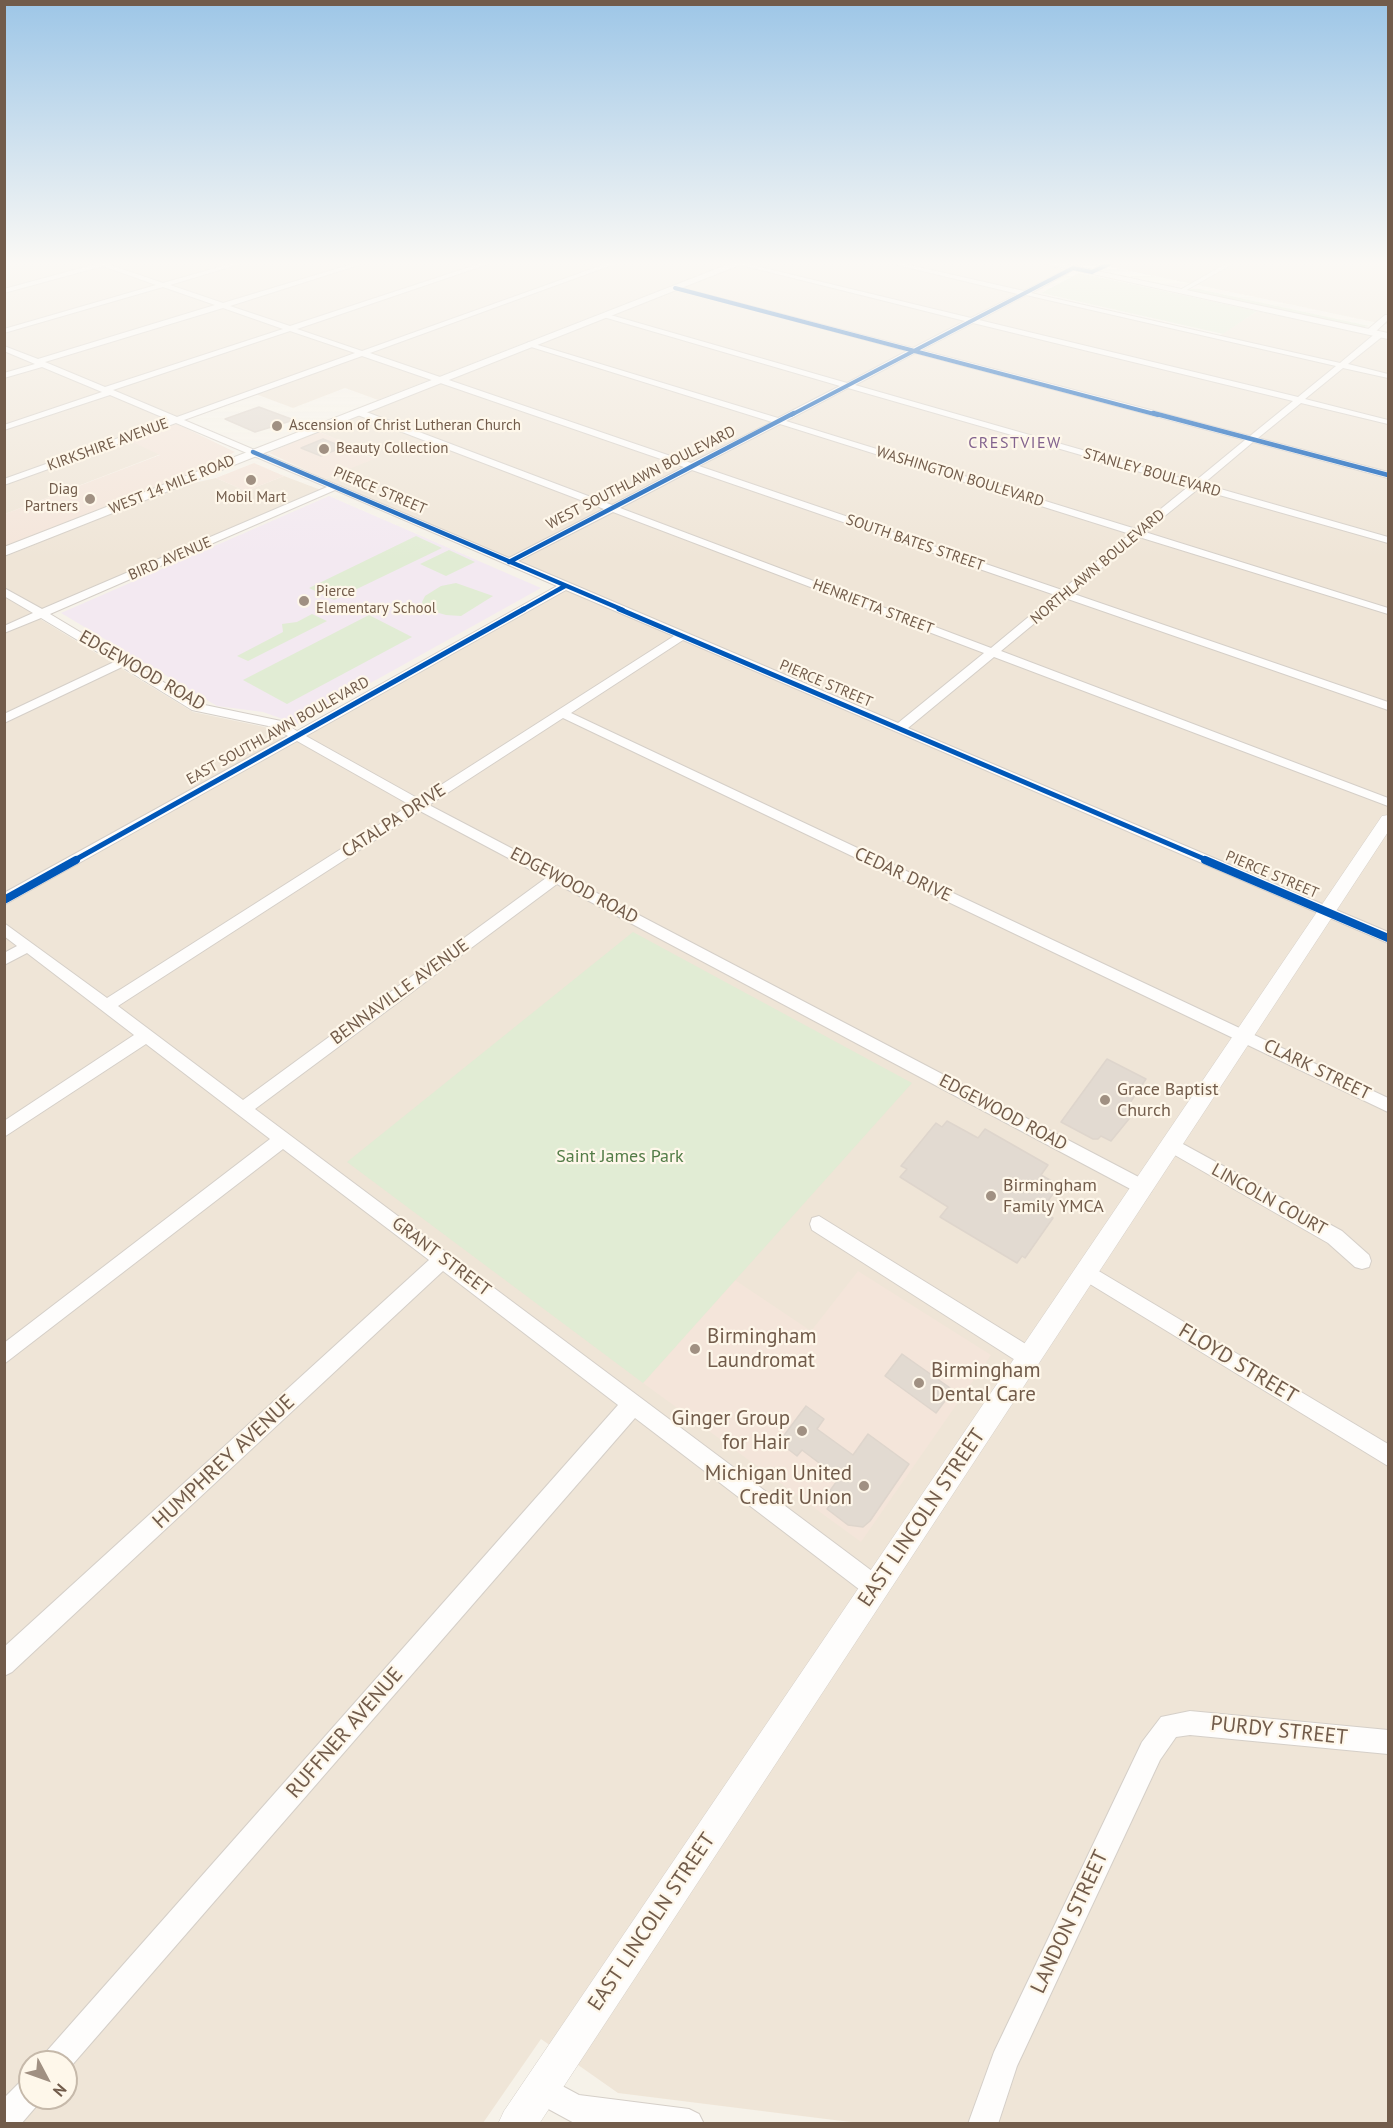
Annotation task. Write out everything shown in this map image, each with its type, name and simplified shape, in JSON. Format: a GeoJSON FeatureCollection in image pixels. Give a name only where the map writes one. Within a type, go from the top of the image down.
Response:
{"type":"FeatureCollection","features":[{"type":"Feature","properties":{"kind":"main road","name":"WEST 14 MILE ROAD"},"geometry":{"type":"LineString","coordinates":[[4,552],[487,361]]}},
{"type":"Feature","properties":{"kind":"street","name":"PIERCE STREET"},"geometry":{"type":"LineString","coordinates":[[36,361],[1389,938]]}},
{"type":"Feature","properties":{"kind":"street"},"geometry":{"type":"LineString","coordinates":[[4,376],[45,361]]}},
{"type":"Feature","properties":{"kind":"street"},"geometry":{"type":"LineString","coordinates":[[4,428],[194,361]]}},
{"type":"Feature","properties":{"kind":"street","name":"KIRKSHIRE AVENUE"},"geometry":{"type":"LineString","coordinates":[[4,482],[341,361]]}},
{"type":"Feature","properties":{"kind":"street","name":"SOUTH BATES STREET"},"geometry":{"type":"LineString","coordinates":[[389,361],[1389,706]]}},
{"type":"Feature","properties":{"kind":"street","name":"WASHINGTON BOULEVARD"},"geometry":{"type":"LineString","coordinates":[[587,361],[1389,611]]}},
{"type":"Feature","properties":{"kind":"street","name":"STANLEY BOULEVARD"},"geometry":{"type":"LineString","coordinates":[[771,361],[1345,525],[1389,540]]}},
{"type":"Feature","properties":{"kind":"street","name":"WEST SOUTHLAWN BOULEVARD"},"geometry":{"type":"LineString","coordinates":[[509,562],[895,361]]}},
{"type":"Feature","properties":{"kind":"street"},"geometry":{"type":"LineString","coordinates":[[954,361],[1389,475]]}},
{"type":"Feature","properties":{"kind":"street"},"geometry":{"type":"LineString","coordinates":[[1139,361],[1389,422]]}},
{"type":"Feature","properties":{"kind":"street"},"geometry":{"type":"LineString","coordinates":[[1326,361],[1389,376]]}},
{"type":"Feature","properties":{"kind":"street","name":"NORTHLAWN BOULEVARD"},"geometry":{"type":"LineString","coordinates":[[898,730],[1346,361]]}},
{"type":"Feature","properties":{"kind":"street","name":"HENRIETTA STREET"},"geometry":{"type":"LineString","coordinates":[[358,412],[1389,802]]}},
{"type":"Feature","properties":{"kind":"street","name":"BIRD AVENUE"},"geometry":{"type":"LineString","coordinates":[[4,630],[335,487]]}},
{"type":"Feature","properties":{"kind":"street","name":"STANLEY BOULEVARD"},"geometry":{"type":"LineString","coordinates":[[1345,525],[1389,534]]}},
{"type":"Feature","properties":{"kind":"street","name":"EAST SOUTHLAWN BOULEVARD"},"geometry":{"type":"LineString","coordinates":[[4,900],[565,586]]}},
{"type":"Feature","properties":{"kind":"street","name":"EDGEWOOD ROAD"},"geometry":{"type":"LineString","coordinates":[[4,591],[196,707],[265,720],[297,736],[342,764],[1144,1188]]}},
{"type":"Feature","properties":{"kind":"street","name":"CATALPA DRIVE"},"geometry":{"type":"LineString","coordinates":[[108,1005],[681,636]]}},
{"type":"Feature","properties":{"kind":"street"},"geometry":{"type":"LineString","coordinates":[[4,719],[124,662]]}},
{"type":"Feature","properties":{"kind":"street","name":"CEDAR DRIVE"},"geometry":{"type":"LineString","coordinates":[[562,713],[1245,1036]]}},
{"type":"Feature","properties":{"kind":"street","name":"EAST LINCOLN STREET"},"geometry":{"type":"LineString","coordinates":[[517,2124],[1389,820]]}},
{"type":"Feature","properties":{"kind":"street","name":"BENNAVILLE AVENUE"},"geometry":{"type":"LineString","coordinates":[[243,1108],[556,877]]}},
{"type":"Feature","properties":{"kind":"street","name":"GRANT STREET"},"geometry":{"type":"LineString","coordinates":[[4,928],[876,1588]]}},
{"type":"Feature","properties":{"kind":"street"},"geometry":{"type":"LineString","coordinates":[[4,960],[28,946]]}},
{"type":"Feature","properties":{"kind":"street"},"geometry":{"type":"LineString","coordinates":[[4,1130],[147,1035]]}},
{"type":"Feature","properties":{"kind":"street","name":"CLARK STREET"},"geometry":{"type":"LineString","coordinates":[[1245,1036],[1389,1105]]}},
{"type":"Feature","properties":{"kind":"street"},"geometry":{"type":"LineString","coordinates":[[4,1355],[284,1138]]}},
{"type":"Feature","properties":{"kind":"street","name":"LINCOLN COURT"},"geometry":{"type":"LineString","coordinates":[[1172,1145],[1335,1237],[1362,1261]]}},
{"type":"Feature","properties":{"kind":"street"},"geometry":{"type":"LineString","coordinates":[[819,1224],[1030,1358]]}},
{"type":"Feature","properties":{"kind":"street","name":"HUMPHREY AVENUE"},"geometry":{"type":"LineString","coordinates":[[4,1664],[443,1259]]}},
{"type":"Feature","properties":{"kind":"street","name":"FLOYD STREET"},"geometry":{"type":"LineString","coordinates":[[1087,1272],[1389,1455]]}},
{"type":"Feature","properties":{"kind":"street","name":"RUFFNER AVENUE"},"geometry":{"type":"LineString","coordinates":[[67,2050],[634,1403]]}},
{"type":"Feature","properties":{"kind":"street","name":"PURDY STREET"},"geometry":{"type":"LineString","coordinates":[[1170,1726],[1190,1722],[1389,1742]]}},
{"type":"Feature","properties":{"kind":"street","name":"LANDON STREET"},"geometry":{"type":"LineString","coordinates":[[983,2124],[1004,2062],[1050,1964],[1151,1751],[1170,1726]]}},
{"type":"Feature","properties":{"kind":"street"},"geometry":{"type":"LineString","coordinates":[[540,2089],[576,2109],[689,2124]]}},
{"type":"Feature","properties":{"kind":"street"},"geometry":{"type":"LineString","coordinates":[[4,2121],[18,2105]]}},
{"type":"Feature","properties":{"kind":"shaded area"},"geometry":{"type":"Polygon","coordinates":[[[5,361],[477,361],[378,400],[345,388],[293,408],[250,392],[123,437],[161,454],[5,514],[5,361]]]}},
{"type":"Feature","properties":{"kind":"shaded area"},"geometry":{"type":"Polygon","coordinates":[[[495,361],[1388,361],[1388,2123],[870,2124],[618,2093],[541,2039],[483,2123],[20,2123],[4,2096],[4,557],[176,487],[216,478],[246,491],[284,476],[321,490],[32,614],[193,712],[265,727],[294,743],[574,586],[325,479],[373,458],[350,449],[355,447],[317,431],[495,361]]]}},
{"type":"Feature","properties":{"kind":"shaded area"},"geometry":{"type":"Polygon","coordinates":[[[177,424],[235,452],[199,470],[5,547],[5,514],[160,455],[128,440],[168,425],[177,424]]]}},
{"type":"Feature","properties":{"kind":"shaded area"},"geometry":{"type":"Polygon","coordinates":[[[317,431],[356,447],[351,449],[374,459],[325,479],[269,453],[317,431]]]}},
{"type":"Feature","properties":{"kind":"shaded area"},"geometry":{"type":"Polygon","coordinates":[[[254,463],[284,476],[246,491],[216,478],[254,463]]]}},
{"type":"Feature","properties":{"kind":"shaded area","name":"Pierce Elementary School"},"geometry":{"type":"Polygon","coordinates":[[[329,496],[541,588],[297,724],[263,712],[217,706],[61,613],[329,496]]]}},
{"type":"Feature","properties":{"kind":"shaded area"},"geometry":{"type":"Polygon","coordinates":[[[858,1271],[991,1355],[861,1542],[643,1383],[735,1280],[811,1331],[858,1271]]]}},
{"type":"Feature","properties":{"kind":"green space"},"geometry":{"type":"Polygon","coordinates":[[[416,536],[442,548],[334,600],[309,588],[416,536]]]}},
{"type":"Feature","properties":{"kind":"green space"},"geometry":{"type":"Polygon","coordinates":[[[449,550],[475,562],[446,576],[420,564],[449,550]]]}},
{"type":"Feature","properties":{"kind":"green space"},"geometry":{"type":"Polygon","coordinates":[[[456,583],[493,596],[461,616],[446,615],[425,609],[422,602],[425,596],[441,586],[456,583]]]}},
{"type":"Feature","properties":{"kind":"green space"},"geometry":{"type":"Polygon","coordinates":[[[312,614],[327,621],[248,661],[237,656],[283,632],[282,624],[297,622],[312,614]]]}},
{"type":"Feature","properties":{"kind":"green space"},"geometry":{"type":"Polygon","coordinates":[[[369,615],[412,637],[287,704],[243,680],[369,615]]]}},
{"type":"Feature","properties":{"kind":"green space","name":"Saint James Park"},"geometry":{"type":"Polygon","coordinates":[[[633,932],[912,1083],[643,1383],[347,1162],[633,932]]]}},
{"type":"Feature","properties":{"kind":"building","name":"Ascension of Christ Lutheran Church"},"geometry":{"type":"Polygon","coordinates":[[[259,407],[294,420],[255,432],[225,419],[259,407]]]}},
{"type":"Feature","properties":{"kind":"building"},"geometry":{"type":"Polygon","coordinates":[[[323,439],[343,447],[321,456],[301,448],[323,439]]]}},
{"type":"Feature","properties":{"kind":"building","name":"Grace Baptist Church"},"geometry":{"type":"Polygon","coordinates":[[[1107,1059],[1146,1079],[1125,1110],[1133,1114],[1111,1141],[1101,1136],[1093,1139],[1061,1122],[1107,1059]]]}},
{"type":"Feature","properties":{"kind":"building","name":"Birmingham Family YMCA"},"geometry":{"type":"Polygon","coordinates":[[[947,1121],[978,1138],[985,1129],[1048,1165],[1041,1175],[1059,1185],[1041,1211],[1053,1218],[1025,1258],[1022,1256],[1017,1263],[940,1217],[948,1207],[900,1177],[907,1169],[901,1166],[936,1123],[942,1127],[947,1121]]]}},
{"type":"Feature","properties":{"kind":"building","name":"Birmingham Dental Care"},"geometry":{"type":"Polygon","coordinates":[[[902,1354],[953,1390],[936,1413],[885,1376],[902,1354]]]}},
{"type":"Feature","properties":{"kind":"building","name":"Michigan United Credit Union"},"geometry":{"type":"Polygon","coordinates":[[[806,1406],[824,1419],[817,1429],[853,1455],[868,1434],[909,1464],[870,1521],[863,1527],[848,1525],[827,1509],[834,1500],[827,1495],[839,1478],[802,1450],[797,1456],[779,1442],[806,1406]]]}},
{"type":"Feature","properties":{"kind":"cycle path"},"geometry":{"type":"LineString","coordinates":[[509,562],[894,361]]}},
{"type":"Feature","properties":{"kind":"cycle path"},"geometry":{"type":"LineString","coordinates":[[955,361],[1388,475]]}},
{"type":"Feature","properties":{"kind":"cycle path"},"geometry":{"type":"LineString","coordinates":[[253,452],[1388,938]]}},
{"type":"Feature","properties":{"kind":"cycle path"},"geometry":{"type":"LineString","coordinates":[[4,900],[565,586]]}},
{"type":"Feature","properties":{"kind":"place","name":"Ascension of Christ Lutheran Church"},"geometry":{"type":"Point","coordinates":[277,426]}},
{"type":"Feature","properties":{"kind":"place","name":"Beauty Collection"},"geometry":{"type":"Point","coordinates":[324,449]}},
{"type":"Feature","properties":{"kind":"place","name":"Mobil Mart"},"geometry":{"type":"Point","coordinates":[251,480]}},
{"type":"Feature","properties":{"kind":"place","name":"Diag Partners"},"geometry":{"type":"Point","coordinates":[90,499]}},
{"type":"Feature","properties":{"kind":"place","name":"Pierce Elementary School"},"geometry":{"type":"Point","coordinates":[304,601]}},
{"type":"Feature","properties":{"kind":"place","name":"Grace Baptist Church"},"geometry":{"type":"Point","coordinates":[1105,1100]}},
{"type":"Feature","properties":{"kind":"place","name":"Birmingham Family YMCA"},"geometry":{"type":"Point","coordinates":[991,1196]}},
{"type":"Feature","properties":{"kind":"place","name":"Birmingham Laundromat"},"geometry":{"type":"Point","coordinates":[695,1349]}},
{"type":"Feature","properties":{"kind":"place","name":"Birmingham Dental Care"},"geometry":{"type":"Point","coordinates":[919,1383]}},
{"type":"Feature","properties":{"kind":"place","name":"Ginger Group for Hair"},"geometry":{"type":"Point","coordinates":[802,1431]}},
{"type":"Feature","properties":{"kind":"place","name":"Michigan United Credit Union"},"geometry":{"type":"Point","coordinates":[864,1486]}},
{"type":"Feature","properties":{"kind":"district","name":"CRESTVIEW"},"geometry":{"type":"Point","coordinates":[1015,443]}}]}
